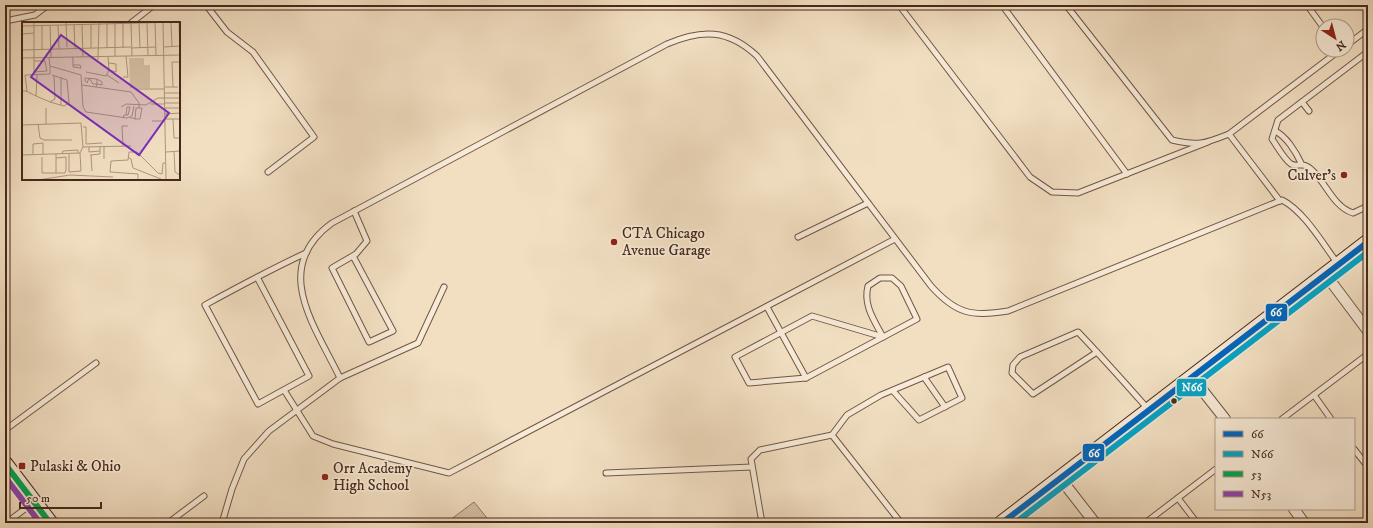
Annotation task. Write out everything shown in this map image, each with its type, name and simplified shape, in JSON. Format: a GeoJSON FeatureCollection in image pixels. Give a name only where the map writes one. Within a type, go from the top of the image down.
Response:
{"type":"FeatureCollection","features":[{"type":"Feature","properties":{"kind":"main road"},"geometry":{"type":"LineString","coordinates":[[1002,523],[1368,242]]}},
{"type":"Feature","properties":{"kind":"main road"},"geometry":{"type":"LineString","coordinates":[[5,464],[50,523]]}},
{"type":"Feature","properties":{"kind":"street"},"geometry":{"type":"LineString","coordinates":[[1326,275],[1368,331]]}},
{"type":"Feature","properties":{"kind":"street"},"geometry":{"type":"LineString","coordinates":[[1192,377],[1224,418]]}},
{"type":"Feature","properties":{"kind":"street"},"geometry":{"type":"LineString","coordinates":[[1060,478],[1095,523]]}},
{"type":"Feature","properties":{"kind":"street"},"geometry":{"type":"LineString","coordinates":[[1295,510],[1304,523]]}},
{"type":"Feature","properties":{"kind":"lane"},"geometry":{"type":"LineString","coordinates":[[5,21],[35,15],[48,5]]}},
{"type":"Feature","properties":{"kind":"lane"},"geometry":{"type":"LineString","coordinates":[[132,22],[154,5]]}},
{"type":"Feature","properties":{"kind":"lane"},"geometry":{"type":"LineString","coordinates":[[206,5],[227,32],[253,52],[314,137],[268,172]]}},
{"type":"Feature","properties":{"kind":"lane"},"geometry":{"type":"LineString","coordinates":[[899,5],[1030,177],[1052,192],[1078,193],[1229,134],[1329,58]]}},
{"type":"Feature","properties":{"kind":"lane"},"geometry":{"type":"LineString","coordinates":[[1002,5],[1127,174]]}},
{"type":"Feature","properties":{"kind":"lane"},"geometry":{"type":"LineString","coordinates":[[1066,5],[1172,140],[1191,144],[1208,142]]}},
{"type":"Feature","properties":{"kind":"lane"},"geometry":{"type":"LineString","coordinates":[[1307,5],[1316,18]]}},
{"type":"Feature","properties":{"kind":"lane"},"geometry":{"type":"LineString","coordinates":[[1355,39],[1368,29]]}},
{"type":"Feature","properties":{"kind":"lane"},"geometry":{"type":"LineString","coordinates":[[340,378],[303,301],[299,282],[306,253],[313,240],[322,230],[354,211],[667,44],[684,37],[701,34],[718,34],[734,39],[746,46],[757,56],[895,239],[943,299],[968,313],[988,314],[1008,311],[1282,200],[1291,204],[1339,265]]}},
{"type":"Feature","properties":{"kind":"lane"},"geometry":{"type":"LineString","coordinates":[[1368,55],[1365,54],[1278,120],[1272,139],[1290,163],[1295,165],[1301,163],[1308,166],[1315,172],[1343,210],[1353,213],[1368,206]]}},
{"type":"Feature","properties":{"kind":"lane"},"geometry":{"type":"LineString","coordinates":[[1302,102],[1309,111]]}},
{"type":"Feature","properties":{"kind":"lane"},"geometry":{"type":"LineString","coordinates":[[1275,131],[1281,134],[1298,156],[1301,163]]}},
{"type":"Feature","properties":{"kind":"lane"},"geometry":{"type":"LineString","coordinates":[[1229,134],[1280,201]]}},
{"type":"Feature","properties":{"kind":"lane"},"geometry":{"type":"LineString","coordinates":[[798,237],[868,203]]}},
{"type":"Feature","properties":{"kind":"lane"},"geometry":{"type":"LineString","coordinates":[[353,256],[393,331],[369,342],[332,268],[353,256],[367,241],[354,211]]}},
{"type":"Feature","properties":{"kind":"lane"},"geometry":{"type":"LineString","coordinates":[[284,390],[313,436],[332,444],[449,473],[895,239]]}},
{"type":"Feature","properties":{"kind":"lane"},"geometry":{"type":"LineString","coordinates":[[258,277],[309,376],[258,404],[205,305],[258,277],[306,253]]}},
{"type":"Feature","properties":{"kind":"lane"},"geometry":{"type":"LineString","coordinates":[[880,278],[892,278],[901,286],[917,319],[806,378],[749,383],[735,357],[812,316],[883,337],[869,310],[866,297],[868,286],[880,278]]}},
{"type":"Feature","properties":{"kind":"lane"},"geometry":{"type":"LineString","coordinates":[[222,523],[232,489],[244,460],[269,431],[340,378],[418,343],[444,287]]}},
{"type":"Feature","properties":{"kind":"lane"},"geometry":{"type":"LineString","coordinates":[[766,307],[806,378]]}},
{"type":"Feature","properties":{"kind":"lane"},"geometry":{"type":"LineString","coordinates":[[1097,352],[1033,394],[1012,373],[1013,365],[1020,357],[1078,332],[1097,352],[1149,410]]}},
{"type":"Feature","properties":{"kind":"lane"},"geometry":{"type":"LineString","coordinates":[[1283,418],[1368,354]]}},
{"type":"Feature","properties":{"kind":"lane"},"geometry":{"type":"LineString","coordinates":[[5,430],[96,363]]}},
{"type":"Feature","properties":{"kind":"lane"},"geometry":{"type":"LineString","coordinates":[[762,523],[751,459],[760,450],[832,435],[847,415],[881,395],[948,367],[962,398],[919,420],[893,391]]}},
{"type":"Feature","properties":{"kind":"lane"},"geometry":{"type":"LineString","coordinates":[[924,377],[945,407]]}},
{"type":"Feature","properties":{"kind":"lane"},"geometry":{"type":"LineString","coordinates":[[1314,395],[1331,418]]}},
{"type":"Feature","properties":{"kind":"lane"},"geometry":{"type":"LineString","coordinates":[[832,435],[901,523]]}},
{"type":"Feature","properties":{"kind":"lane"},"geometry":{"type":"LineString","coordinates":[[1355,450],[1368,467]]}},
{"type":"Feature","properties":{"kind":"lane"},"geometry":{"type":"LineString","coordinates":[[606,473],[752,467]]}},
{"type":"Feature","properties":{"kind":"lane"},"geometry":{"type":"LineString","coordinates":[[1145,523],[1215,470]]}},
{"type":"Feature","properties":{"kind":"lane"},"geometry":{"type":"LineString","coordinates":[[168,523],[204,496]]}},
{"type":"Feature","properties":{"kind":"lane"},"geometry":{"type":"LineString","coordinates":[[1178,498],[1197,523]]}},
{"type":"Feature","properties":{"kind":"lane"},"geometry":{"type":"LineString","coordinates":[[6,523],[34,502]]}},
{"type":"Feature","properties":{"kind":"shaded area"},"geometry":{"type":"Polygon","coordinates":[[[474,502],[491,523],[446,523],[474,502]]]}},
{"type":"Feature","properties":{"kind":"transit line","name":"66"},"geometry":{"type":"LineString","coordinates":[[1002,523],[1368,242]]}},
{"type":"Feature","properties":{"kind":"transit line","name":"N66"},"geometry":{"type":"LineString","coordinates":[[1015,523],[1368,252]]}},
{"type":"Feature","properties":{"kind":"transit line","name":"53"},"geometry":{"type":"LineString","coordinates":[[5,464],[50,523]]}},
{"type":"Feature","properties":{"kind":"transit line","name":"N53"},"geometry":{"type":"LineString","coordinates":[[5,477],[40,523]]}},
{"type":"Feature","properties":{"kind":"place","name":"Culver's"},"geometry":{"type":"Point","coordinates":[1344,175]}},
{"type":"Feature","properties":{"kind":"place","name":"CTA Chicago Avenue Garage"},"geometry":{"type":"Point","coordinates":[614,242]}},
{"type":"Feature","properties":{"kind":"place","name":"Pulaski & Ohio"},"geometry":{"type":"Point","coordinates":[22,466]}},
{"type":"Feature","properties":{"kind":"place","name":"Orr Academy High School"},"geometry":{"type":"Point","coordinates":[325,477]}}]}
